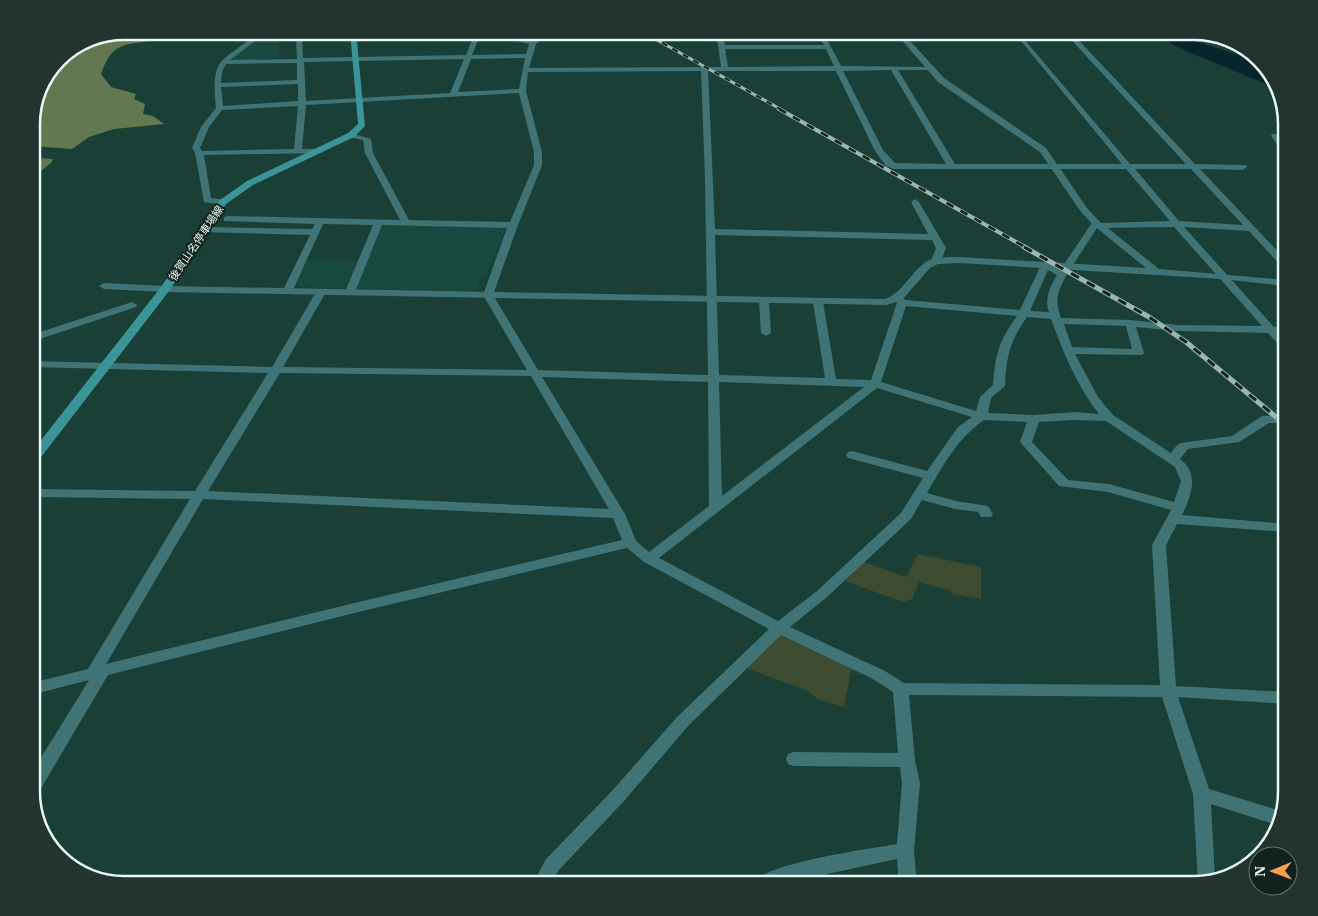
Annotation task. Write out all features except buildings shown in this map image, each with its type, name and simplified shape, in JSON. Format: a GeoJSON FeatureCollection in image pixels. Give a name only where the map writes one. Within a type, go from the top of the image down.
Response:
{"type":"FeatureCollection","features":[{"type":"Feature","properties":{"kind":"main road"},"geometry":{"type":"LineString","coordinates":[[351,135],[362,124],[361,100],[353,40]]}},
{"type":"Feature","properties":{"kind":"main road","name":"後賀山名停車場線"},"geometry":{"type":"LineString","coordinates":[[40,450],[165,289],[223,202],[250,183],[351,135]]}},
{"type":"Feature","properties":{"kind":"street"},"geometry":{"type":"LineString","coordinates":[[223,202],[207,200],[196,144],[205,127],[220,108],[216,76],[224,62],[252,40]]}},
{"type":"Feature","properties":{"kind":"street"},"geometry":{"type":"LineString","coordinates":[[298,152],[302,103],[300,40]]}},
{"type":"Feature","properties":{"kind":"street"},"geometry":{"type":"LineString","coordinates":[[453,95],[467,59],[479,40]]}},
{"type":"Feature","properties":{"kind":"street"},"geometry":{"type":"LineString","coordinates":[[520,40],[533,43]]}},
{"type":"Feature","properties":{"kind":"street"},"geometry":{"type":"LineString","coordinates":[[488,295],[539,159],[522,91],[524,70],[533,43],[537,40]]}},
{"type":"Feature","properties":{"kind":"street"},"geometry":{"type":"LineString","coordinates":[[720,40],[725,69]]}},
{"type":"Feature","properties":{"kind":"street"},"geometry":{"type":"LineString","coordinates":[[825,40],[879,152],[889,164],[894,166],[1243,167]]}},
{"type":"Feature","properties":{"kind":"street"},"geometry":{"type":"LineString","coordinates":[[905,40],[930,68],[951,87],[1038,146],[1056,167],[1084,210],[1156,272]]}},
{"type":"Feature","properties":{"kind":"street"},"geometry":{"type":"LineString","coordinates":[[1023,40],[1127,167],[1278,337]]}},
{"type":"Feature","properties":{"kind":"street"},"geometry":{"type":"LineString","coordinates":[[1074,40],[1278,258]]}},
{"type":"Feature","properties":{"kind":"street"},"geometry":{"type":"LineString","coordinates":[[721,47],[828,46]]}},
{"type":"Feature","properties":{"kind":"street"},"geometry":{"type":"LineString","coordinates":[[224,62],[467,59],[529,56]]}},
{"type":"Feature","properties":{"kind":"street"},"geometry":{"type":"LineString","coordinates":[[893,68],[952,166]]}},
{"type":"Feature","properties":{"kind":"street"},"geometry":{"type":"LineString","coordinates":[[524,70],[930,68]]}},
{"type":"Feature","properties":{"kind":"street"},"geometry":{"type":"LineString","coordinates":[[704,69],[712,232],[712,380],[716,508]]}},
{"type":"Feature","properties":{"kind":"street"},"geometry":{"type":"LineString","coordinates":[[217,85],[301,82]]}},
{"type":"Feature","properties":{"kind":"street"},"geometry":{"type":"LineString","coordinates":[[220,108],[522,91]]}},
{"type":"Feature","properties":{"kind":"street"},"geometry":{"type":"LineString","coordinates":[[351,135],[367,140],[369,153],[407,224]]}},
{"type":"Feature","properties":{"kind":"street"},"geometry":{"type":"LineString","coordinates":[[1275,136],[1278,140]]}},
{"type":"Feature","properties":{"kind":"street"},"geometry":{"type":"LineString","coordinates":[[199,153],[319,151]]}},
{"type":"Feature","properties":{"kind":"street"},"geometry":{"type":"LineString","coordinates":[[915,202],[942,248],[936,261]]}},
{"type":"Feature","properties":{"kind":"street"},"geometry":{"type":"LineString","coordinates":[[226,219],[513,225]]}},
{"type":"Feature","properties":{"kind":"street"},"geometry":{"type":"LineString","coordinates":[[288,290],[321,221]]}},
{"type":"Feature","properties":{"kind":"street"},"geometry":{"type":"LineString","coordinates":[[350,292],[378,223]]}},
{"type":"Feature","properties":{"kind":"street"},"geometry":{"type":"LineString","coordinates":[[1098,224],[1178,224],[1251,229]]}},
{"type":"Feature","properties":{"kind":"street"},"geometry":{"type":"LineString","coordinates":[[1068,266],[1098,224]]}},
{"type":"Feature","properties":{"kind":"street"},"geometry":{"type":"LineString","coordinates":[[204,230],[315,232]]}},
{"type":"Feature","properties":{"kind":"street"},"geometry":{"type":"LineString","coordinates":[[712,232],[935,236]]}},
{"type":"Feature","properties":{"kind":"street"},"geometry":{"type":"LineString","coordinates":[[649,559],[875,384],[900,301],[927,266],[936,261],[959,260],[1068,266],[1278,281]]}},
{"type":"Feature","properties":{"kind":"street"},"geometry":{"type":"LineString","coordinates":[[546,876],[552,865],[618,796],[683,721],[779,628],[822,594],[906,516],[950,445],[962,430],[981,416],[986,397],[999,386],[1000,363],[1008,336],[1024,313],[1046,265]]}},
{"type":"Feature","properties":{"kind":"street"},"geometry":{"type":"LineString","coordinates":[[1046,265],[1062,274],[1055,287],[1051,304],[1068,350],[1093,398],[1109,418],[1173,460],[1186,473],[1187,481],[1176,513],[1158,545],[1168,691],[1202,794],[1206,875]]}},
{"type":"Feature","properties":{"kind":"street"},"geometry":{"type":"LineString","coordinates":[[104,286],[165,289],[764,301],[900,301],[1024,313],[1056,318],[1178,328],[1278,329]]}},
{"type":"Feature","properties":{"kind":"street"},"geometry":{"type":"LineString","coordinates":[[40,774],[199,495],[276,370],[321,292]]}},
{"type":"Feature","properties":{"kind":"street"},"geometry":{"type":"LineString","coordinates":[[488,295],[618,514],[630,544],[649,559],[779,628],[879,675],[901,689],[1168,691],[1278,697]]}},
{"type":"Feature","properties":{"kind":"street"},"geometry":{"type":"LineString","coordinates":[[764,301],[766,333]]}},
{"type":"Feature","properties":{"kind":"street"},"geometry":{"type":"LineString","coordinates":[[818,302],[831,382]]}},
{"type":"Feature","properties":{"kind":"street"},"geometry":{"type":"LineString","coordinates":[[40,336],[132,305]]}},
{"type":"Feature","properties":{"kind":"street"},"geometry":{"type":"LineString","coordinates":[[1068,350],[1138,353],[1130,323]]}},
{"type":"Feature","properties":{"kind":"street"},"geometry":{"type":"LineString","coordinates":[[40,364],[276,370],[534,373],[875,384],[981,416],[1034,419],[1075,416],[1109,418]]}},
{"type":"Feature","properties":{"kind":"street"},"geometry":{"type":"LineString","coordinates":[[1034,419],[1026,442],[1064,483],[1109,488],[1176,513],[1278,527]]}},
{"type":"Feature","properties":{"kind":"street"},"geometry":{"type":"LineString","coordinates":[[1173,460],[1181,448],[1185,446],[1235,439],[1266,419],[1278,419]]}},
{"type":"Feature","properties":{"kind":"street"},"geometry":{"type":"LineString","coordinates":[[852,455],[931,476]]}},
{"type":"Feature","properties":{"kind":"street"},"geometry":{"type":"LineString","coordinates":[[40,493],[199,495],[618,514]]}},
{"type":"Feature","properties":{"kind":"street"},"geometry":{"type":"LineString","coordinates":[[919,495],[955,505],[983,509],[986,514]]}},
{"type":"Feature","properties":{"kind":"street"},"geometry":{"type":"LineString","coordinates":[[40,687],[630,544]]}},
{"type":"Feature","properties":{"kind":"street"},"geometry":{"type":"LineString","coordinates":[[901,689],[907,760],[911,783],[905,850],[907,876]]}},
{"type":"Feature","properties":{"kind":"street"},"geometry":{"type":"LineString","coordinates":[[794,760],[907,760]]}},
{"type":"Feature","properties":{"kind":"street"},"geometry":{"type":"LineString","coordinates":[[1202,794],[1274,817]]}},
{"type":"Feature","properties":{"kind":"street"},"geometry":{"type":"LineString","coordinates":[[779,876],[905,850]]}},
{"type":"Feature","properties":{"kind":"shaded area"},"geometry":{"type":"Polygon","coordinates":[[[124,40],[149,40],[118,48],[109,57],[101,74],[111,87],[136,94],[134,99],[145,104],[143,114],[153,116],[164,124],[114,129],[89,137],[72,149],[40,147],[40,118],[43,102],[57,73],[68,61],[92,46],[124,40]]]}},
{"type":"Feature","properties":{"kind":"shaded area"},"geometry":{"type":"Polygon","coordinates":[[[255,40],[278,40],[279,60],[228,61],[255,40]]]}},
{"type":"Feature","properties":{"kind":"shaded area"},"geometry":{"type":"Polygon","coordinates":[[[40,158],[53,159],[40,172],[40,158]]]}},
{"type":"Feature","properties":{"kind":"shaded area"},"geometry":{"type":"Polygon","coordinates":[[[380,226],[507,226],[486,276],[482,276],[477,288],[472,291],[354,289],[380,226]]]}},
{"type":"Feature","properties":{"kind":"shaded area"},"geometry":{"type":"Polygon","coordinates":[[[307,259],[359,261],[347,288],[293,287],[307,259]]]}},
{"type":"Feature","properties":{"kind":"shaded area"},"geometry":{"type":"Polygon","coordinates":[[[1140,309],[1197,347],[1257,397],[1278,412],[1278,421],[1192,349],[1134,310],[1140,309]]]}},
{"type":"Feature","properties":{"kind":"shaded area"},"geometry":{"type":"Polygon","coordinates":[[[918,554],[981,567],[981,599],[952,594],[950,590],[919,582],[912,599],[903,602],[845,581],[864,562],[906,577],[918,554]]]}},
{"type":"Feature","properties":{"kind":"shaded area"},"geometry":{"type":"Polygon","coordinates":[[[780,631],[852,667],[844,707],[819,700],[808,691],[743,667],[780,631]]]}},
{"type":"Feature","properties":{"kind":"water"},"geometry":{"type":"Polygon","coordinates":[[[1166,40],[1194,40],[1245,57],[1257,68],[1269,85],[1177,47],[1166,40]]]}},
{"type":"Feature","properties":{"kind":"railway"},"geometry":{"type":"LineString","coordinates":[[657,40],[782,110]]}},
{"type":"Feature","properties":{"kind":"railway"},"geometry":{"type":"LineString","coordinates":[[779,109],[1027,248]]}},
{"type":"Feature","properties":{"kind":"railway"},"geometry":{"type":"LineString","coordinates":[[1024,247],[1149,317],[1186,342],[1278,419]]}}]}
